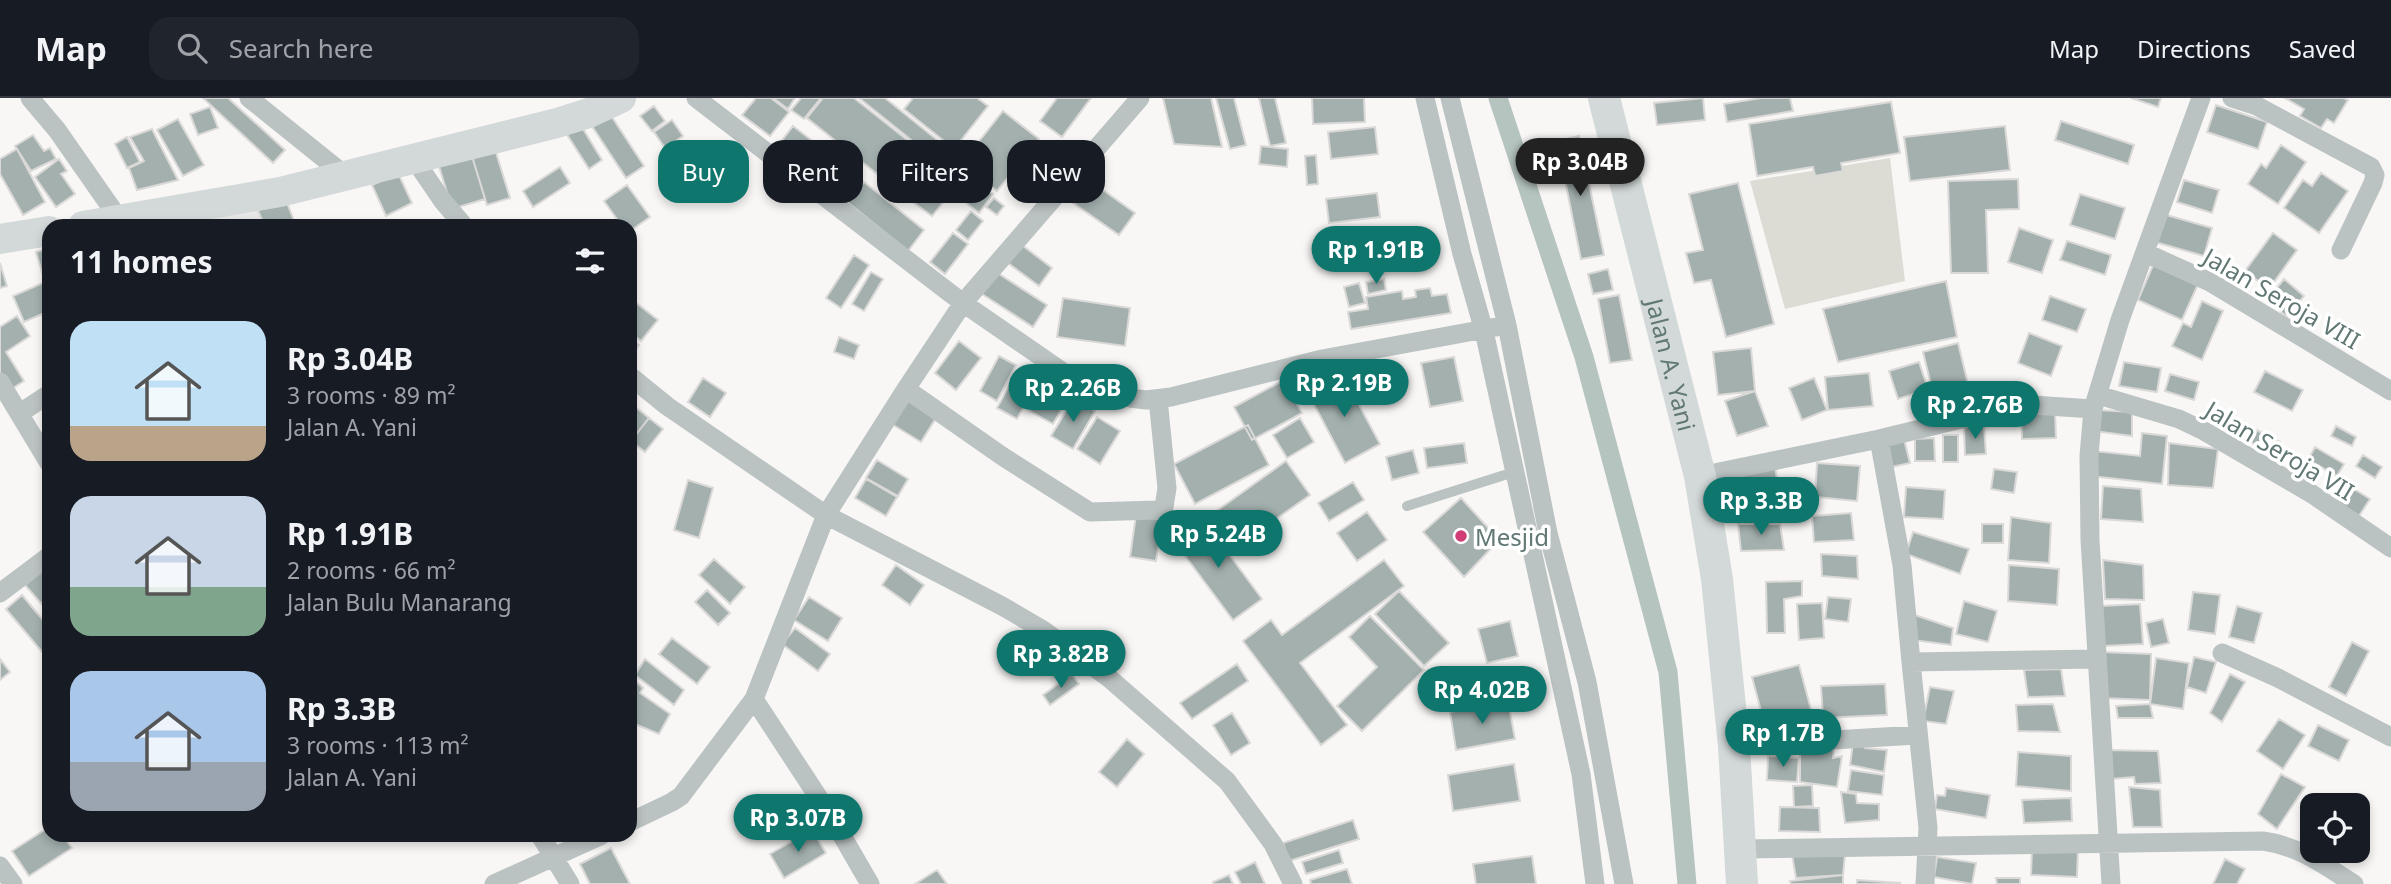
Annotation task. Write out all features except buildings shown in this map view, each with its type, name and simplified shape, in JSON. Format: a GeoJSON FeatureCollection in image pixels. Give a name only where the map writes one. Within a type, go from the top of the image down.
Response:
{"type":"FeatureCollection","features":[{"type":"Feature","properties":{"kind":"highway","name":"Jalan A. Yani"},"geometry":{"type":"LineString","coordinates":[[1604,98],[1700,476],[1717,579],[1734,746],[1742,884]]}},
{"type":"Feature","properties":{"kind":"main road"},"geometry":{"type":"LineString","coordinates":[[143,219],[280,192],[414,159],[575,118],[601,109],[621,98]]}},
{"type":"Feature","properties":{"kind":"main road"},"geometry":{"type":"LineString","coordinates":[[0,239],[42,232]]}},
{"type":"Feature","properties":{"kind":"street"},"geometry":{"type":"LineString","coordinates":[[30,98],[57,130],[120,219]]}},
{"type":"Feature","properties":{"kind":"street"},"geometry":{"type":"LineString","coordinates":[[249,98],[346,176]]}},
{"type":"Feature","properties":{"kind":"street"},"geometry":{"type":"LineString","coordinates":[[695,98],[963,303],[1063,372],[1130,398],[1158,399],[1322,359],[1507,325]]}},
{"type":"Feature","properties":{"kind":"street"},"geometry":{"type":"LineString","coordinates":[[637,819],[681,796],[754,699],[826,515],[963,303],[1140,98]]}},
{"type":"Feature","properties":{"kind":"street"},"geometry":{"type":"LineString","coordinates":[[1425,98],[1462,254],[1484,331],[1581,774],[1595,884]]}},
{"type":"Feature","properties":{"kind":"street"},"geometry":{"type":"LineString","coordinates":[[1450,98],[1507,325],[1548,533],[1587,682],[1624,884]]}},
{"type":"Feature","properties":{"kind":"street"},"geometry":{"type":"LineString","coordinates":[[2111,884],[2088,495],[2096,402],[2120,320],[2201,98]]}},
{"type":"Feature","properties":{"kind":"street"},"geometry":{"type":"LineString","coordinates":[[2232,98],[2257,106],[2371,167],[2375,175],[2373,183],[2341,250]]}},
{"type":"Feature","properties":{"kind":"street"},"geometry":{"type":"LineString","coordinates":[[414,159],[459,219]]}},
{"type":"Feature","properties":{"kind":"street","name":"Jalan Seroja VIII"},"geometry":{"type":"LineString","coordinates":[[2146,253],[2210,282],[2391,391]]}},
{"type":"Feature","properties":{"kind":"street"},"geometry":{"type":"LineString","coordinates":[[0,382],[42,451]]}},
{"type":"Feature","properties":{"kind":"street"},"geometry":{"type":"LineString","coordinates":[[637,382],[667,406],[826,515],[1012,612],[1043,630],[1108,678],[1227,781],[1273,844],[1293,884]]}},
{"type":"Feature","properties":{"kind":"street"},"geometry":{"type":"LineString","coordinates":[[906,388],[1002,456],[1094,513],[1158,510],[1164,507],[1167,488],[1158,399]]}},
{"type":"Feature","properties":{"kind":"street"},"geometry":{"type":"LineString","coordinates":[[20,413],[42,399]]}},
{"type":"Feature","properties":{"kind":"street","name":"Jalan Seroja VII"},"geometry":{"type":"LineString","coordinates":[[1700,476],[1879,439],[1986,413],[2032,405],[2096,402],[2179,419],[2204,430],[2312,494],[2391,548]]}},
{"type":"Feature","properties":{"kind":"street"},"geometry":{"type":"LineString","coordinates":[[1879,439],[1902,565],[1928,845],[1926,884]]}},
{"type":"Feature","properties":{"kind":"street"},"geometry":{"type":"LineString","coordinates":[[1513,467],[1533,458]]}},
{"type":"Feature","properties":{"kind":"street"},"geometry":{"type":"LineString","coordinates":[[0,593],[42,561]]}},
{"type":"Feature","properties":{"kind":"street"},"geometry":{"type":"LineString","coordinates":[[2222,653],[2391,737]]}},
{"type":"Feature","properties":{"kind":"street"},"geometry":{"type":"LineString","coordinates":[[1911,662],[2096,659]]}},
{"type":"Feature","properties":{"kind":"street"},"geometry":{"type":"LineString","coordinates":[[754,699],[830,815],[870,884]]}},
{"type":"Feature","properties":{"kind":"street"},"geometry":{"type":"LineString","coordinates":[[1734,746],[1917,735]]}},
{"type":"Feature","properties":{"kind":"street"},"geometry":{"type":"LineString","coordinates":[[1581,774],[1602,771]]}},
{"type":"Feature","properties":{"kind":"street"},"geometry":{"type":"LineString","coordinates":[[544,842],[570,884]]}},
{"type":"Feature","properties":{"kind":"street"},"geometry":{"type":"LineString","coordinates":[[494,884],[587,842]]}},
{"type":"Feature","properties":{"kind":"street"},"geometry":{"type":"LineString","coordinates":[[1740,849],[2272,842],[2306,853],[2354,884]]}},
{"type":"Feature","properties":{"kind":"street"},"geometry":{"type":"LineString","coordinates":[[0,866],[13,884]]}},
{"type":"Feature","properties":{"kind":"lane"},"geometry":{"type":"LineString","coordinates":[[1407,506],[1513,467]]}},
{"type":"Feature","properties":{"kind":"shaded area"},"geometry":{"type":"Polygon","coordinates":[[[1890,158],[1905,281],[1785,309],[1750,181],[1890,158]]]}},
{"type":"Feature","properties":{"kind":"shaded area"},"geometry":{"type":"Polygon","coordinates":[[[257,210],[262,219],[194,219],[257,210]]]}},
{"type":"Feature","properties":{"kind":"waterway"},"geometry":{"type":"LineString","coordinates":[[1498,98],[1584,357],[1668,672],[1687,884]]}},
{"type":"Feature","properties":{"kind":"place","name":"Mesjid"},"geometry":{"type":"Point","coordinates":[1461,536]}}]}
